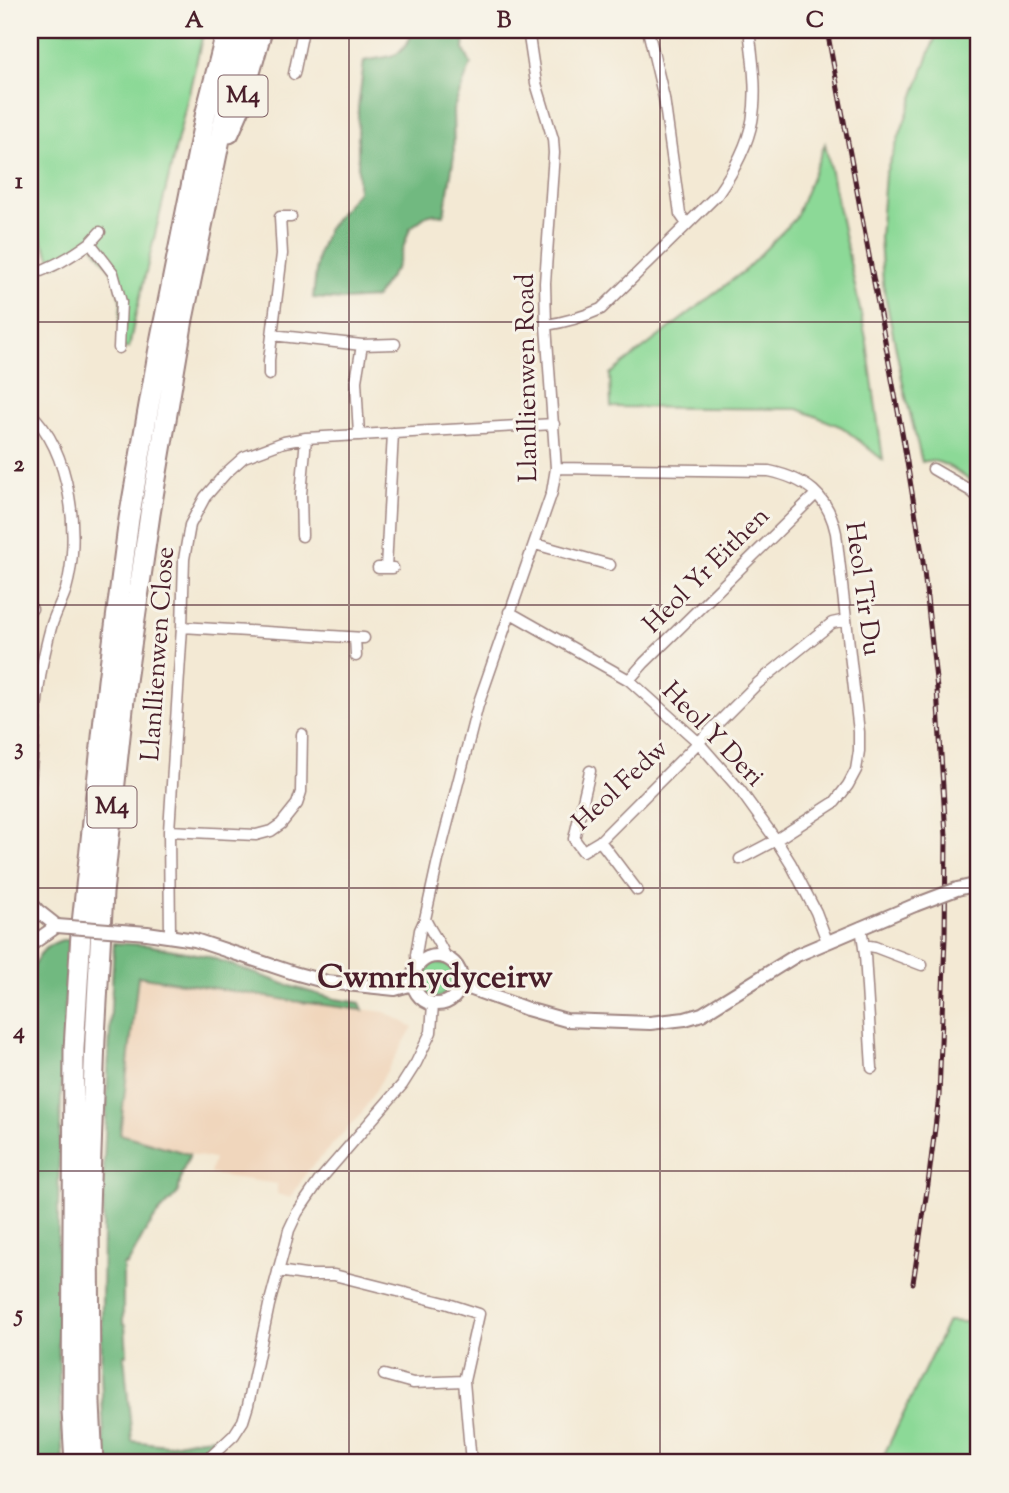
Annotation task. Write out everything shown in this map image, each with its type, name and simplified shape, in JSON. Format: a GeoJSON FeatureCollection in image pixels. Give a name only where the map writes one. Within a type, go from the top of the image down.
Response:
{"type":"FeatureCollection","features":[{"type":"Feature","properties":{"kind":"highway","name":"M4"},"geometry":{"type":"LineString","coordinates":[[206,112],[205,91],[216,30]]}},
{"type":"Feature","properties":{"kind":"highway","name":"M4"},"geometry":{"type":"LineString","coordinates":[[75,1463],[72,1411],[74,1049],[81,933],[107,681],[129,519],[161,337],[206,112],[227,30]]}},
{"type":"Feature","properties":{"kind":"highway","name":"M4"},"geometry":{"type":"LineString","coordinates":[[93,1463],[89,1209],[103,893],[126,681],[150,514],[183,319],[228,100],[246,30]]}},
{"type":"Feature","properties":{"kind":"highway","name":"M4"},"geometry":{"type":"LineString","coordinates":[[216,159],[240,108],[262,30]]}},
{"type":"Feature","properties":{"kind":"street"},"geometry":{"type":"LineString","coordinates":[[294,74],[303,30]]}},
{"type":"Feature","properties":{"kind":"street","name":"Llanllienwen Road"},"geometry":{"type":"LineString","coordinates":[[417,965],[420,930],[478,705],[535,544],[552,492],[556,468],[547,325],[546,257],[554,153],[553,139],[536,83],[528,30]]}},
{"type":"Feature","properties":{"kind":"street"},"geometry":{"type":"LineString","coordinates":[[648,30],[664,98],[680,214],[687,225]]}},
{"type":"Feature","properties":{"kind":"street"},"geometry":{"type":"LineString","coordinates":[[547,325],[565,322],[601,309],[717,195],[743,153],[754,115],[755,76],[750,38]]}},
{"type":"Feature","properties":{"kind":"street"},"geometry":{"type":"LineString","coordinates":[[270,375],[269,360],[282,254],[280,217],[291,217]]}},
{"type":"Feature","properties":{"kind":"street"},"geometry":{"type":"LineString","coordinates":[[30,275],[68,259],[100,232]]}},
{"type":"Feature","properties":{"kind":"street"},"geometry":{"type":"LineString","coordinates":[[90,243],[113,273],[121,302],[119,348]]}},
{"type":"Feature","properties":{"kind":"street"},"geometry":{"type":"LineString","coordinates":[[272,335],[362,345],[395,344]]}},
{"type":"Feature","properties":{"kind":"street"},"geometry":{"type":"LineString","coordinates":[[359,435],[356,381],[362,345]]}},
{"type":"Feature","properties":{"kind":"street"},"geometry":{"type":"LineString","coordinates":[[30,413],[45,430],[67,484],[71,512],[71,547],[66,589],[52,626],[42,665],[30,782]]}},
{"type":"Feature","properties":{"kind":"street","name":"Llanllienwen Close"},"geometry":{"type":"LineString","coordinates":[[170,936],[169,831],[184,559],[190,525],[205,497],[244,457],[284,442],[306,438],[554,424]]}},
{"type":"Feature","properties":{"kind":"street"},"geometry":{"type":"LineString","coordinates":[[386,568],[393,433]]}},
{"type":"Feature","properties":{"kind":"street"},"geometry":{"type":"LineString","coordinates":[[302,536],[298,494],[306,438]]}},
{"type":"Feature","properties":{"kind":"street","name":"Heol Tir Du"},"geometry":{"type":"LineString","coordinates":[[556,468],[769,471],[805,483],[825,505],[833,519],[859,732],[856,770],[835,802],[776,840],[740,859]]}},
{"type":"Feature","properties":{"kind":"street"},"geometry":{"type":"LineString","coordinates":[[933,469],[979,498]]}},
{"type":"Feature","properties":{"kind":"street","name":"Heol Yr Eithen"},"geometry":{"type":"LineString","coordinates":[[629,680],[816,494]]}},
{"type":"Feature","properties":{"kind":"street"},"geometry":{"type":"LineString","coordinates":[[535,544],[610,565]]}},
{"type":"Feature","properties":{"kind":"street","name":"Heol Y Deri"},"geometry":{"type":"LineString","coordinates":[[509,612],[629,680],[698,742],[740,790],[792,864],[827,941]]}},
{"type":"Feature","properties":{"kind":"street","name":"Heol Fedw"},"geometry":{"type":"LineString","coordinates":[[590,771],[574,839],[583,851],[600,841],[758,683],[832,623],[846,620]]}},
{"type":"Feature","properties":{"kind":"street"},"geometry":{"type":"LineString","coordinates":[[182,627],[359,638],[356,656]]}},
{"type":"Feature","properties":{"kind":"street"},"geometry":{"type":"LineString","coordinates":[[169,831],[256,835],[271,831],[281,824],[297,804],[301,792],[301,733]]}},
{"type":"Feature","properties":{"kind":"street"},"geometry":{"type":"LineString","coordinates":[[600,841],[637,890]]}},
{"type":"Feature","properties":{"kind":"street"},"geometry":{"type":"LineString","coordinates":[[461,985],[566,1020],[650,1023],[685,1019],[702,1014],[797,955],[827,941],[957,889],[979,886]]}},
{"type":"Feature","properties":{"kind":"street"},"geometry":{"type":"LineString","coordinates":[[34,907],[57,926],[147,933],[195,940],[327,982],[395,989],[413,984]]}},
{"type":"Feature","properties":{"kind":"street"},"geometry":{"type":"LineString","coordinates":[[32,944],[39,934],[41,923],[34,907]]}},
{"type":"Feature","properties":{"kind":"street"},"geometry":{"type":"LineString","coordinates":[[425,919],[445,956]]}},
{"type":"Feature","properties":{"kind":"street"},"geometry":{"type":"LineString","coordinates":[[32,944],[57,926]]}},
{"type":"Feature","properties":{"kind":"street"},"geometry":{"type":"LineString","coordinates":[[861,927],[872,1068]]}},
{"type":"Feature","properties":{"kind":"street"},"geometry":{"type":"LineString","coordinates":[[864,945],[922,965]]}},
{"type":"Feature","properties":{"kind":"street"},"geometry":{"type":"LineString","coordinates":[[434,956],[445,956],[455,962],[461,973],[461,985],[457,993],[451,1000],[433,1004],[420,997],[413,984],[417,965],[424,958],[434,956]]}},
{"type":"Feature","properties":{"kind":"street"},"geometry":{"type":"LineString","coordinates":[[204,1463],[234,1435],[243,1421],[289,1230],[319,1181],[402,1085],[431,1032],[433,1004]]}},
{"type":"Feature","properties":{"kind":"street"},"geometry":{"type":"LineString","coordinates":[[278,1270],[295,1275],[334,1275],[479,1314],[464,1381],[471,1463]]}},
{"type":"Feature","properties":{"kind":"street"},"geometry":{"type":"LineString","coordinates":[[384,1374],[413,1382],[464,1381]]}},
{"type":"Feature","properties":{"kind":"shaded area"},"geometry":{"type":"Polygon","coordinates":[[[138,975],[293,1001],[385,1012],[413,1027],[362,1113],[306,1173],[291,1198],[277,1194],[277,1184],[210,1174],[214,1159],[120,1134],[138,975]]]}},
{"type":"Feature","properties":{"kind":"green space"},"geometry":{"type":"Polygon","coordinates":[[[30,30],[204,30],[129,348],[119,348],[121,302],[113,273],[91,243],[55,266],[30,218],[30,30]]]}},
{"type":"Feature","properties":{"kind":"green space"},"geometry":{"type":"Polygon","coordinates":[[[414,30],[465,30],[464,50],[471,64],[453,110],[454,156],[444,215],[426,216],[410,228],[396,268],[375,298],[313,298],[318,255],[327,230],[358,191],[358,108],[364,61],[390,56],[400,51],[414,30]]]}},
{"type":"Feature","properties":{"kind":"green space"},"geometry":{"type":"Polygon","coordinates":[[[941,30],[979,30],[979,484],[936,461],[922,462],[883,284],[880,238],[885,175],[935,38],[941,30]]]}},
{"type":"Feature","properties":{"kind":"green space"},"geometry":{"type":"Polygon","coordinates":[[[825,144],[867,343],[883,460],[842,427],[798,409],[611,407],[610,374],[744,271],[795,219],[825,144]]]}},
{"type":"Feature","properties":{"kind":"green space"},"geometry":{"type":"Polygon","coordinates":[[[62,940],[69,940],[58,1202],[58,1332],[63,1463],[30,1463],[30,1000],[35,963],[44,950],[62,940]]]}},
{"type":"Feature","properties":{"kind":"green space"},"geometry":{"type":"Polygon","coordinates":[[[114,943],[146,945],[207,956],[293,987],[360,1003],[363,1010],[138,976],[120,1134],[189,1154],[189,1157],[182,1172],[178,1193],[157,1215],[130,1260],[123,1265],[123,1324],[127,1355],[124,1355],[132,1441],[167,1445],[221,1437],[190,1463],[105,1463],[101,1374],[104,1159],[114,943]]]}},
{"type":"Feature","properties":{"kind":"green space"},"geometry":{"type":"Polygon","coordinates":[[[433,963],[447,965],[453,971],[449,988],[443,995],[435,998],[427,995],[420,984],[423,972],[433,963]]]}},
{"type":"Feature","properties":{"kind":"green space"},"geometry":{"type":"Polygon","coordinates":[[[948,1321],[979,1323],[979,1463],[880,1463],[948,1321]]]}},
{"type":"Feature","properties":{"kind":"railway"},"geometry":{"type":"LineString","coordinates":[[827,30],[903,438],[922,553],[937,689],[946,836],[939,1096],[913,1283]]}},
{"type":"Feature","properties":{"kind":"district","name":"Cwmrhydyceirw"},"geometry":{"type":"Point","coordinates":[435,979]}}]}
